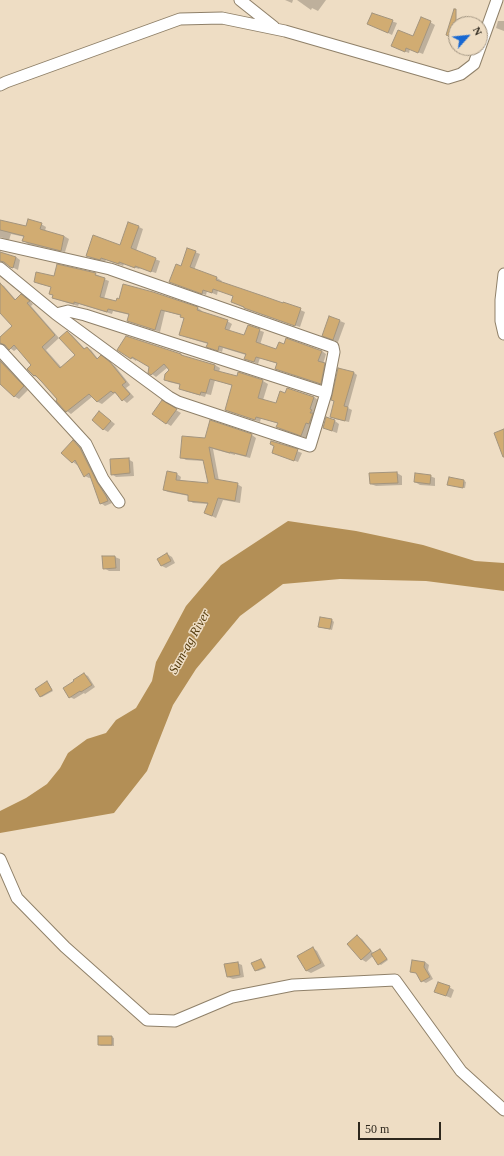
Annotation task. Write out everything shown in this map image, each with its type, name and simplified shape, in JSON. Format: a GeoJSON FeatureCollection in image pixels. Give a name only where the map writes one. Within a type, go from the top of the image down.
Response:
{"type":"FeatureCollection","features":[{"type":"Feature","properties":{"kind":"street"},"geometry":{"type":"LineString","coordinates":[[240,0],[276,29]]}},
{"type":"Feature","properties":{"kind":"street"},"geometry":{"type":"LineString","coordinates":[[0,85],[180,19],[222,18],[276,29],[448,78],[461,74],[474,64],[497,0]]}},
{"type":"Feature","properties":{"kind":"street"},"geometry":{"type":"LineString","coordinates":[[0,244],[110,269],[333,347],[334,352],[326,393],[310,446],[178,402],[169,397],[56,314],[0,268]]}},
{"type":"Feature","properties":{"kind":"street"},"geometry":{"type":"LineString","coordinates":[[504,274],[501,300],[501,321],[504,334]]}},
{"type":"Feature","properties":{"kind":"street"},"geometry":{"type":"LineString","coordinates":[[56,314],[68,311],[85,315],[326,393]]}},
{"type":"Feature","properties":{"kind":"street"},"geometry":{"type":"LineString","coordinates":[[0,350],[86,444],[103,479],[119,502]]}},
{"type":"Feature","properties":{"kind":"street"},"geometry":{"type":"LineString","coordinates":[[0,859],[18,898],[65,947],[147,1020],[175,1021],[232,997],[293,986],[395,980],[461,1071],[504,1110]]}},
{"type":"Feature","properties":{"kind":"water","name":"Sum-ag River"},"geometry":{"type":"Polygon","coordinates":[[[288,521],[356,531],[423,545],[475,561],[504,563],[504,591],[426,581],[340,579],[283,584],[240,616],[196,669],[173,705],[147,771],[114,813],[0,833],[0,811],[26,798],[47,784],[60,768],[68,753],[87,739],[106,733],[116,720],[136,708],[152,681],[156,662],[186,606],[221,565],[288,521]]]}},
{"type":"Feature","properties":{"kind":"building"},"geometry":{"type":"Polygon","coordinates":[[[454,9],[456,9],[456,16],[452,16],[454,9]]]}},
{"type":"Feature","properties":{"kind":"building"},"geometry":{"type":"Polygon","coordinates":[[[372,13],[393,20],[388,33],[367,24],[372,13]]]}},
{"type":"Feature","properties":{"kind":"building"},"geometry":{"type":"Polygon","coordinates":[[[421,17],[431,21],[418,53],[406,48],[405,52],[391,46],[398,30],[413,36],[421,17]]]}},
{"type":"Feature","properties":{"kind":"building"},"geometry":{"type":"Polygon","coordinates":[[[28,219],[42,223],[40,229],[64,236],[61,251],[22,241],[24,236],[0,230],[0,220],[26,226],[28,219]]]}},
{"type":"Feature","properties":{"kind":"building"},"geometry":{"type":"Polygon","coordinates":[[[128,222],[139,226],[131,248],[156,258],[151,272],[119,262],[119,264],[101,258],[100,260],[86,256],[93,235],[120,245],[128,222]]]}},
{"type":"Feature","properties":{"kind":"building"},"geometry":{"type":"Polygon","coordinates":[[[187,248],[196,251],[190,267],[217,277],[216,280],[301,308],[295,326],[244,308],[231,302],[233,296],[213,289],[212,293],[203,290],[202,294],[169,282],[176,264],[181,266],[187,248]]]}},
{"type":"Feature","properties":{"kind":"building"},"geometry":{"type":"Polygon","coordinates":[[[0,252],[16,257],[13,268],[0,261],[0,252]]]}},
{"type":"Feature","properties":{"kind":"building"},"geometry":{"type":"Polygon","coordinates":[[[57,264],[96,273],[95,275],[105,278],[100,297],[116,301],[117,298],[119,299],[123,284],[198,307],[197,310],[228,320],[225,329],[244,335],[248,325],[260,329],[256,342],[276,349],[279,342],[284,344],[286,338],[322,351],[318,361],[325,363],[321,384],[275,369],[277,363],[256,357],[254,362],[244,359],[246,354],[219,346],[218,351],[206,347],[208,343],[179,335],[184,318],[180,317],[181,315],[161,310],[155,330],[127,321],[129,314],[108,309],[107,312],[74,302],[74,304],[52,298],[53,295],[49,294],[51,287],[34,282],[36,272],[54,276],[57,264]]]}},
{"type":"Feature","properties":{"kind":"building"},"geometry":{"type":"Polygon","coordinates":[[[0,283],[15,300],[21,294],[30,301],[27,303],[55,335],[42,347],[60,368],[75,355],[59,338],[67,331],[84,349],[87,347],[97,359],[101,355],[110,362],[126,382],[122,385],[130,394],[122,401],[115,392],[113,393],[111,391],[97,402],[89,394],[66,412],[41,381],[27,369],[31,365],[14,345],[9,350],[5,345],[0,343],[0,337],[12,326],[0,313],[0,283]]]}},
{"type":"Feature","properties":{"kind":"building"},"geometry":{"type":"Polygon","coordinates":[[[329,316],[340,320],[333,340],[322,336],[329,316]]]}},
{"type":"Feature","properties":{"kind":"building"},"geometry":{"type":"Polygon","coordinates":[[[126,336],[215,365],[214,370],[237,376],[238,372],[263,380],[258,398],[276,403],[280,391],[285,393],[287,388],[314,397],[310,409],[312,410],[310,413],[313,413],[309,424],[306,423],[301,436],[276,427],[278,423],[256,417],[255,420],[225,410],[232,385],[210,379],[206,393],[201,392],[200,395],[179,389],[180,384],[164,380],[165,374],[169,370],[164,364],[151,375],[148,373],[149,367],[132,357],[131,359],[117,350],[126,336]]]}},
{"type":"Feature","properties":{"kind":"building"},"geometry":{"type":"Polygon","coordinates":[[[0,361],[24,386],[14,397],[0,384],[0,361]]]}},
{"type":"Feature","properties":{"kind":"building"},"geometry":{"type":"Polygon","coordinates":[[[338,368],[354,372],[344,406],[348,407],[345,421],[330,417],[334,401],[331,400],[338,368]]]}},
{"type":"Feature","properties":{"kind":"building"},"geometry":{"type":"Polygon","coordinates":[[[162,400],[177,409],[166,424],[152,414],[162,400]]]}},
{"type":"Feature","properties":{"kind":"building"},"geometry":{"type":"Polygon","coordinates":[[[99,411],[111,421],[103,430],[92,420],[99,411]]]}},
{"type":"Feature","properties":{"kind":"building"},"geometry":{"type":"Polygon","coordinates":[[[326,417],[335,420],[332,431],[323,428],[326,417]]]}},
{"type":"Feature","properties":{"kind":"building"},"geometry":{"type":"Polygon","coordinates":[[[210,420],[252,434],[246,456],[209,447],[215,479],[238,483],[235,501],[218,498],[212,516],[204,513],[208,503],[188,501],[188,495],[163,490],[167,471],[177,473],[176,480],[208,483],[203,460],[180,458],[182,436],[205,438],[210,420]]]}},
{"type":"Feature","properties":{"kind":"building"},"geometry":{"type":"Polygon","coordinates":[[[504,429],[504,457],[503,457],[494,433],[504,429]]]}},
{"type":"Feature","properties":{"kind":"building"},"geometry":{"type":"Polygon","coordinates":[[[73,440],[80,448],[108,501],[100,504],[89,473],[84,477],[75,460],[72,463],[61,453],[73,440]]]}},
{"type":"Feature","properties":{"kind":"building"},"geometry":{"type":"Polygon","coordinates":[[[271,441],[298,449],[294,461],[272,453],[274,446],[270,444],[271,441]]]}},
{"type":"Feature","properties":{"kind":"building"},"geometry":{"type":"Polygon","coordinates":[[[129,458],[130,473],[111,475],[110,459],[129,458]]]}},
{"type":"Feature","properties":{"kind":"building"},"geometry":{"type":"Polygon","coordinates":[[[397,472],[398,483],[370,484],[369,473],[397,472]]]}},
{"type":"Feature","properties":{"kind":"building"},"geometry":{"type":"Polygon","coordinates":[[[415,473],[431,475],[430,484],[414,482],[415,473]]]}},
{"type":"Feature","properties":{"kind":"building"},"geometry":{"type":"Polygon","coordinates":[[[449,477],[464,480],[463,488],[447,485],[449,477]]]}},
{"type":"Feature","properties":{"kind":"building"},"geometry":{"type":"Polygon","coordinates":[[[167,553],[171,561],[161,566],[157,559],[167,553]]]}},
{"type":"Feature","properties":{"kind":"building"},"geometry":{"type":"Polygon","coordinates":[[[102,556],[115,556],[116,568],[103,569],[102,556]]]}},
{"type":"Feature","properties":{"kind":"building"},"geometry":{"type":"Polygon","coordinates":[[[320,617],[332,619],[330,629],[318,627],[320,617]]]}},
{"type":"Feature","properties":{"kind":"building"},"geometry":{"type":"Polygon","coordinates":[[[84,673],[92,685],[69,698],[63,688],[84,673]]]}},
{"type":"Feature","properties":{"kind":"building"},"geometry":{"type":"Polygon","coordinates":[[[47,681],[52,690],[40,697],[35,689],[47,681]]]}},
{"type":"Feature","properties":{"kind":"building"},"geometry":{"type":"Polygon","coordinates":[[[357,935],[371,951],[361,960],[347,944],[357,935]]]}},
{"type":"Feature","properties":{"kind":"building"},"geometry":{"type":"Polygon","coordinates":[[[313,947],[321,963],[306,971],[297,956],[313,947]]]}},
{"type":"Feature","properties":{"kind":"building"},"geometry":{"type":"Polygon","coordinates":[[[380,949],[387,959],[378,965],[371,954],[380,949]]]}},
{"type":"Feature","properties":{"kind":"building"},"geometry":{"type":"Polygon","coordinates":[[[261,959],[265,967],[255,971],[251,963],[261,959]]]}},
{"type":"Feature","properties":{"kind":"building"},"geometry":{"type":"Polygon","coordinates":[[[412,960],[425,962],[424,967],[430,977],[421,982],[416,973],[410,972],[412,960]]]}},
{"type":"Feature","properties":{"kind":"building"},"geometry":{"type":"Polygon","coordinates":[[[238,962],[240,975],[227,977],[224,964],[238,962]]]}},
{"type":"Feature","properties":{"kind":"building"},"geometry":{"type":"Polygon","coordinates":[[[438,982],[450,986],[446,996],[434,992],[438,982]]]}},
{"type":"Feature","properties":{"kind":"building"},"geometry":{"type":"Polygon","coordinates":[[[98,1036],[112,1036],[112,1045],[98,1045],[98,1036]]]}}]}
